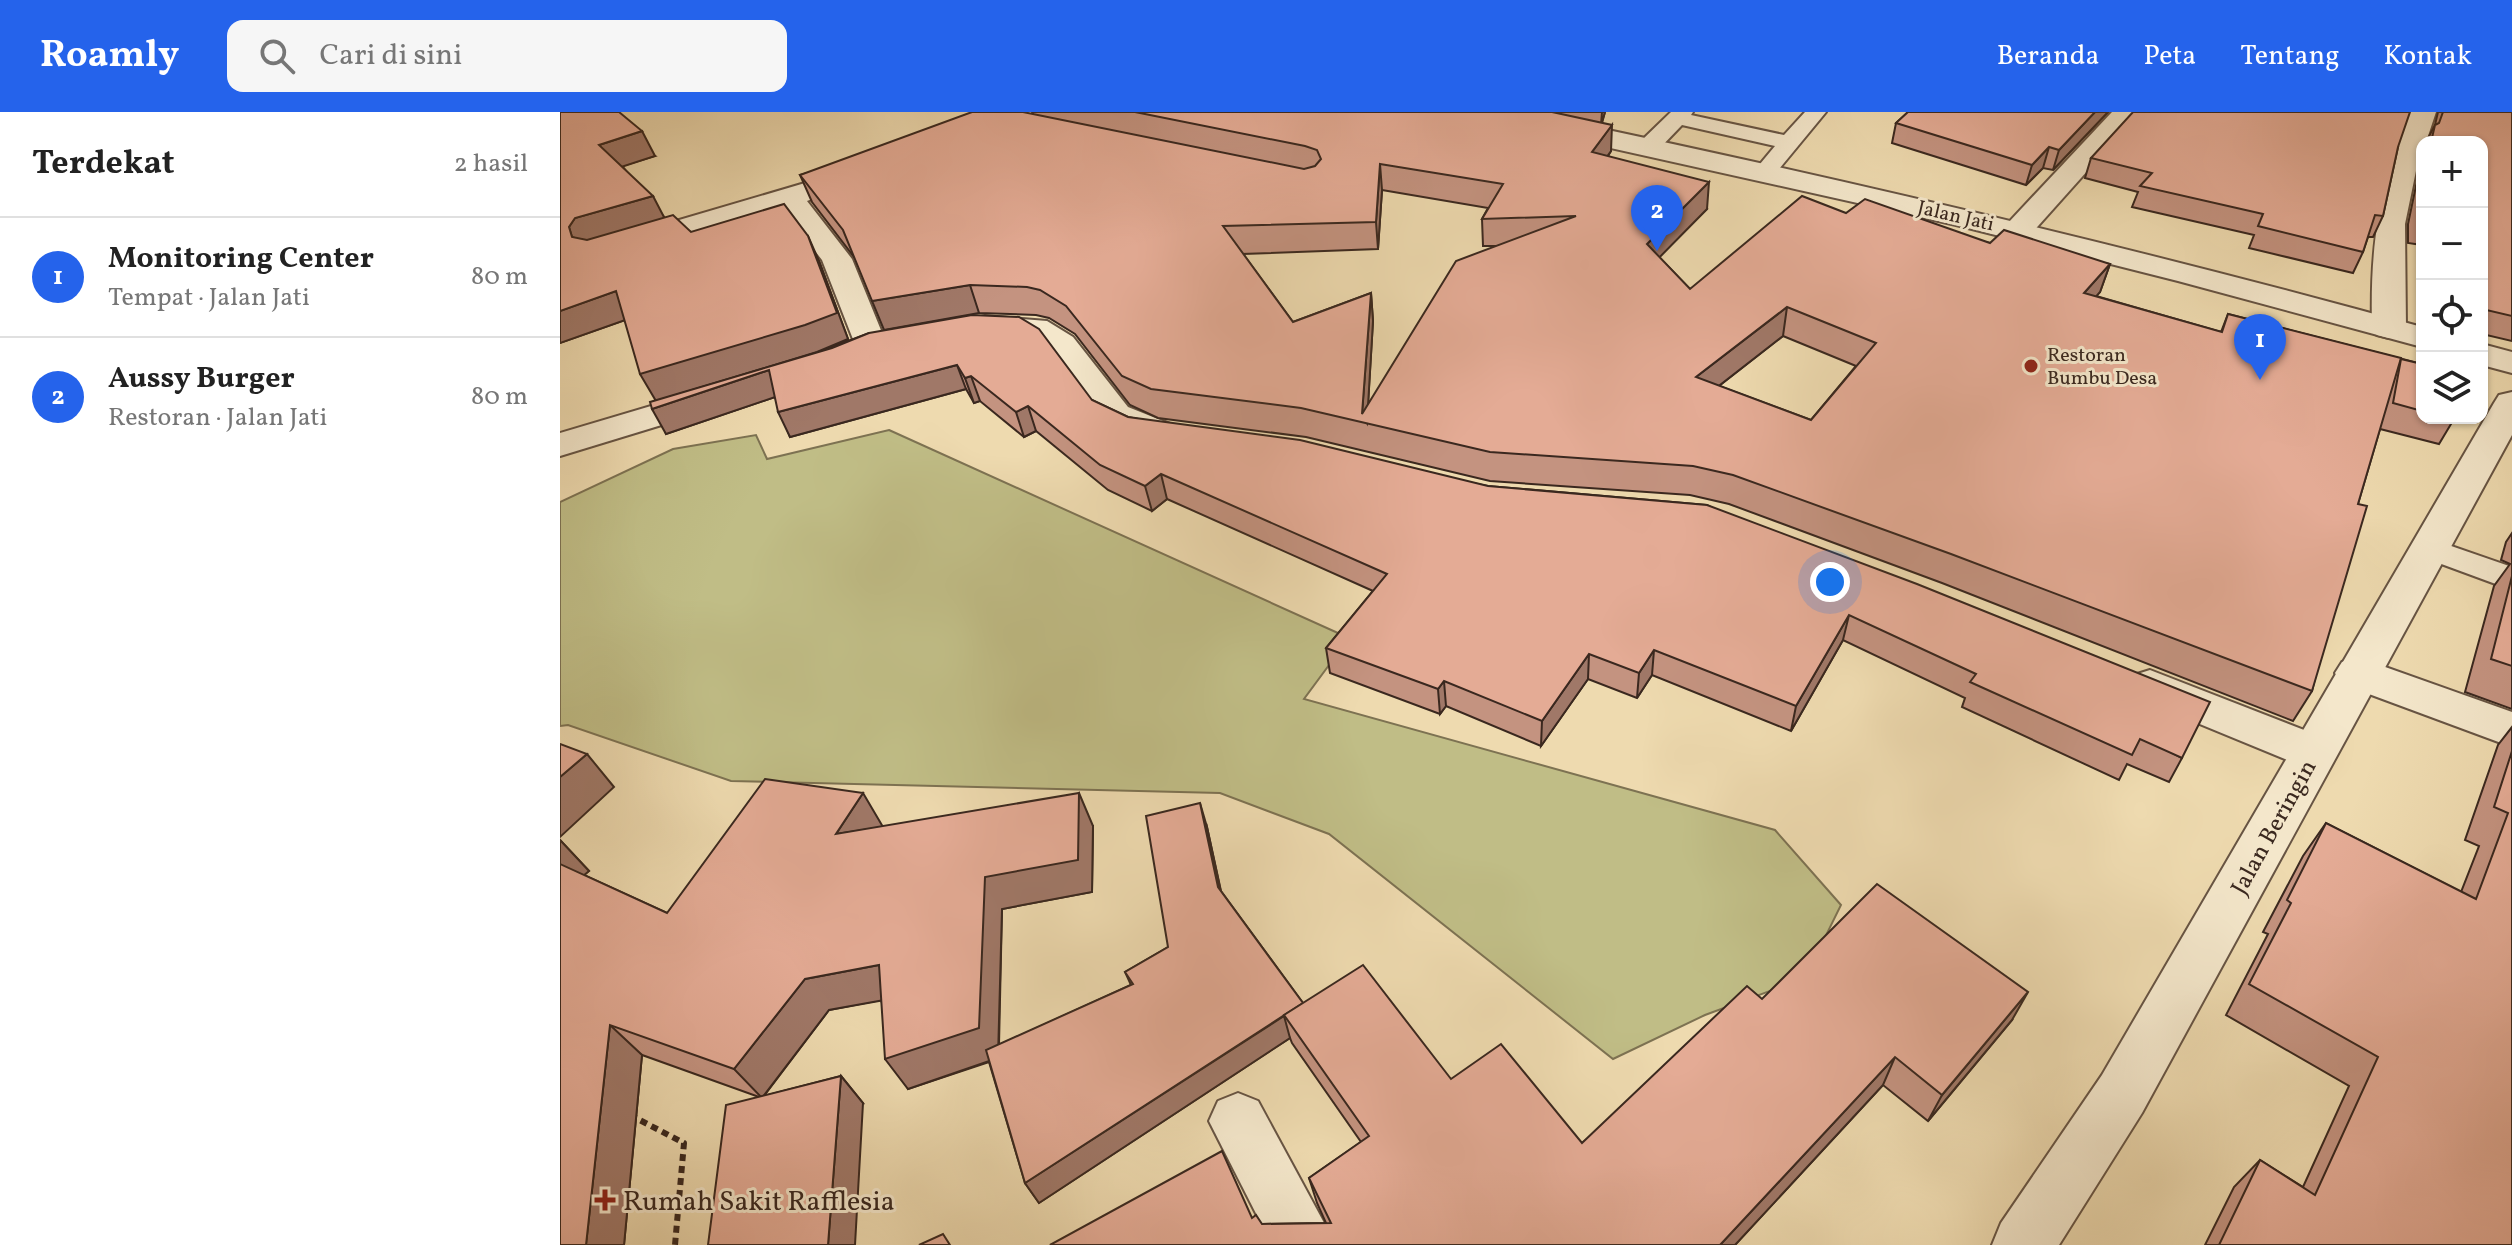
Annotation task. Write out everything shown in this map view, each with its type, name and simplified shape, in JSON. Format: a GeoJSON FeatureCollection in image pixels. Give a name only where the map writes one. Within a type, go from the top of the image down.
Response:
{"type":"FeatureCollection","features":[{"type":"Feature","properties":{"kind":"street","name":"Jalan Jati"},"geometry":{"type":"LineString","coordinates":[[1485,112],[1766,170],[2019,229],[2416,335]]}},
{"type":"Feature","properties":{"kind":"street"},"geometry":{"type":"LineString","coordinates":[[2019,229],[2127,112]]}},
{"type":"Feature","properties":{"kind":"street"},"geometry":{"type":"LineString","coordinates":[[2389,328],[2387,260],[2392,217],[2397,188],[2423,112]]}},
{"type":"Feature","properties":{"kind":"street"},"geometry":{"type":"LineString","coordinates":[[601,254],[789,197],[889,160]]}},
{"type":"Feature","properties":{"kind":"street"},"geometry":{"type":"LineString","coordinates":[[789,197],[837,259],[856,351],[911,338]]}},
{"type":"Feature","properties":{"kind":"street"},"geometry":{"type":"LineString","coordinates":[[953,331],[980,326],[1035,328],[1061,344],[1115,415],[1149,431],[1199,440]]}},
{"type":"Feature","properties":{"kind":"street"},"geometry":{"type":"LineString","coordinates":[[2488,356],[2512,363]]}},
{"type":"Feature","properties":{"kind":"street"},"geometry":{"type":"LineString","coordinates":[[560,445],[742,389]]}},
{"type":"Feature","properties":{"kind":"street","name":"Jalan Beringin"},"geometry":{"type":"LineString","coordinates":[[2023,1245],[2122,1094],[2512,403]]}},
{"type":"Feature","properties":{"kind":"street"},"geometry":{"type":"LineString","coordinates":[[2113,671],[2314,753]]}},
{"type":"Feature","properties":{"kind":"street"},"geometry":{"type":"LineString","coordinates":[[2357,673],[2512,730]]}},
{"type":"Feature","properties":{"kind":"street"},"geometry":{"type":"LineString","coordinates":[[1238,1121],[1305,1245]]}},
{"type":"Feature","properties":{"kind":"lane"},"geometry":{"type":"LineString","coordinates":[[1766,170],[1816,112]]}},
{"type":"Feature","properties":{"kind":"lane"},"geometry":{"type":"LineString","coordinates":[[1656,147],[1690,115],[1790,143]]}},
{"type":"Feature","properties":{"kind":"lane"},"geometry":{"type":"LineString","coordinates":[[2428,548],[2512,579]]}},
{"type":"Feature","properties":{"kind":"path"},"geometry":{"type":"LineString","coordinates":[[616,1108],[684,1143],[675,1245]]}},
{"type":"Feature","properties":{"kind":"shaded area"},"geometry":{"type":"Polygon","coordinates":[[[889,430],[1349,638],[1304,699],[1775,830],[1841,905],[1805,978],[1705,1015],[1613,1059],[1329,834],[1220,793],[731,781],[568,725],[560,726],[560,502],[673,449],[756,435],[767,459],[889,430]]]}},
{"type":"Feature","properties":{"kind":"building"},"geometry":{"type":"Polygon","coordinates":[[[560,112],[619,112],[642,131],[599,145],[653,196],[575,218],[569,227],[572,237],[587,240],[673,215],[691,232],[784,204],[808,236],[837,313],[640,374],[616,291],[560,311],[560,112]]]}},
{"type":"Feature","properties":{"kind":"building"},"geometry":{"type":"Polygon","coordinates":[[[972,112],[1023,112],[1304,169],[1315,166],[1321,159],[1317,150],[1135,112],[1552,112],[1612,125],[1592,152],[1709,182],[1647,244],[1690,289],[1802,196],[1846,213],[1865,199],[1990,243],[2004,230],[2110,264],[2084,293],[2222,332],[2228,314],[2401,358],[2358,504],[2367,506],[2312,691],[1733,475],[1693,466],[1490,452],[1301,408],[1151,389],[1122,376],[1066,306],[1040,290],[1027,287],[970,285],[872,301],[843,230],[800,175],[972,112]],[[1380,164],[1376,222],[1223,226],[1293,322],[1371,293],[1362,414],[1456,261],[1576,216],[1482,219],[1503,184],[1380,164]],[[1787,307],[1696,377],[1811,420],[1876,343],[1787,307]]]}},
{"type":"Feature","properties":{"kind":"building"},"geometry":{"type":"Polygon","coordinates":[[[1908,112],[2095,112],[2059,150],[2049,147],[2032,165],[1896,123],[1908,112]]]}},
{"type":"Feature","properties":{"kind":"building"},"geometry":{"type":"Polygon","coordinates":[[[2133,112],[2410,112],[2398,147],[2383,216],[2375,215],[2363,252],[2258,226],[2263,214],[2140,186],[2152,173],[2091,158],[2133,112]]]}},
{"type":"Feature","properties":{"kind":"building"},"geometry":{"type":"Polygon","coordinates":[[[2443,112],[2512,112],[2512,316],[2488,310],[2488,136],[2432,136],[2435,125],[2443,112]]]}},
{"type":"Feature","properties":{"kind":"building"},"geometry":{"type":"Polygon","coordinates":[[[972,315],[1019,317],[1039,329],[1092,400],[1128,417],[1300,440],[1488,486],[1707,505],[1917,584],[2210,702],[2182,758],[2140,739],[2132,755],[1970,682],[1976,674],[1849,615],[1796,706],[1654,650],[1639,673],[1589,654],[1542,721],[1444,681],[1438,689],[1326,648],[1387,574],[1161,474],[1145,486],[1100,465],[1028,406],[1016,412],[971,376],[965,378],[957,365],[778,412],[769,370],[652,409],[650,402],[832,348],[869,333],[972,315]]]}},
{"type":"Feature","properties":{"kind":"building"},"geometry":{"type":"Polygon","coordinates":[[[2401,359],[2416,363],[2416,409],[2393,403],[2401,359]]]}},
{"type":"Feature","properties":{"kind":"building"},"geometry":{"type":"Polygon","coordinates":[[[2512,576],[2512,666],[2491,659],[2512,576]]]}},
{"type":"Feature","properties":{"kind":"building"},"geometry":{"type":"Polygon","coordinates":[[[560,744],[587,754],[560,777],[560,744]]]}},
{"type":"Feature","properties":{"kind":"building"},"geometry":{"type":"Polygon","coordinates":[[[2512,751],[2512,1245],[2219,1245],[2260,1160],[2315,1195],[2378,1057],[2249,984],[2291,903],[2287,900],[2326,823],[2476,899],[2508,813],[2494,807],[2512,751]]]}},
{"type":"Feature","properties":{"kind":"building"},"geometry":{"type":"Polygon","coordinates":[[[765,779],[863,793],[836,834],[1079,793],[1078,860],[985,877],[979,1028],[885,1059],[879,965],[805,979],[734,1069],[610,1025],[586,1245],[560,1245],[560,864],[667,913],[765,779]]]}},
{"type":"Feature","properties":{"kind":"building"},"geometry":{"type":"Polygon","coordinates":[[[1200,803],[1218,887],[1303,1003],[1025,1183],[986,1050],[1133,984],[1125,972],[1168,947],[1146,816],[1200,803]]]}},
{"type":"Feature","properties":{"kind":"building"},"geometry":{"type":"Polygon","coordinates":[[[1877,884],[2028,992],[1942,1095],[1895,1057],[1720,1245],[1050,1245],[1222,1151],[1252,1218],[1256,1215],[1262,1224],[1331,1223],[1309,1178],[1369,1136],[1284,1015],[1363,965],[1451,1079],[1501,1044],[1582,1143],[1747,986],[1762,999],[1877,884]]]}},
{"type":"Feature","properties":{"kind":"building"},"geometry":{"type":"Polygon","coordinates":[[[841,1076],[828,1245],[708,1245],[726,1105],[841,1076]]]}},
{"type":"Feature","properties":{"kind":"building"},"geometry":{"type":"Polygon","coordinates":[[[943,1234],[950,1245],[919,1245],[943,1234]]]}},
{"type":"Feature","properties":{"kind":"place","name":"Aussy Burger"},"geometry":{"type":"Point","coordinates":[1657,251]}},
{"type":"Feature","properties":{"kind":"place","name":"Restoran Bumbu Desa"},"geometry":{"type":"Point","coordinates":[2031,366]}},
{"type":"Feature","properties":{"kind":"place","name":"Monitoring Center"},"geometry":{"type":"Point","coordinates":[2260,380]}},
{"type":"Feature","properties":{"kind":"place","name":"Rumah Sakit Rafflesia"},"geometry":{"type":"Point","coordinates":[605,1200]}}]}
